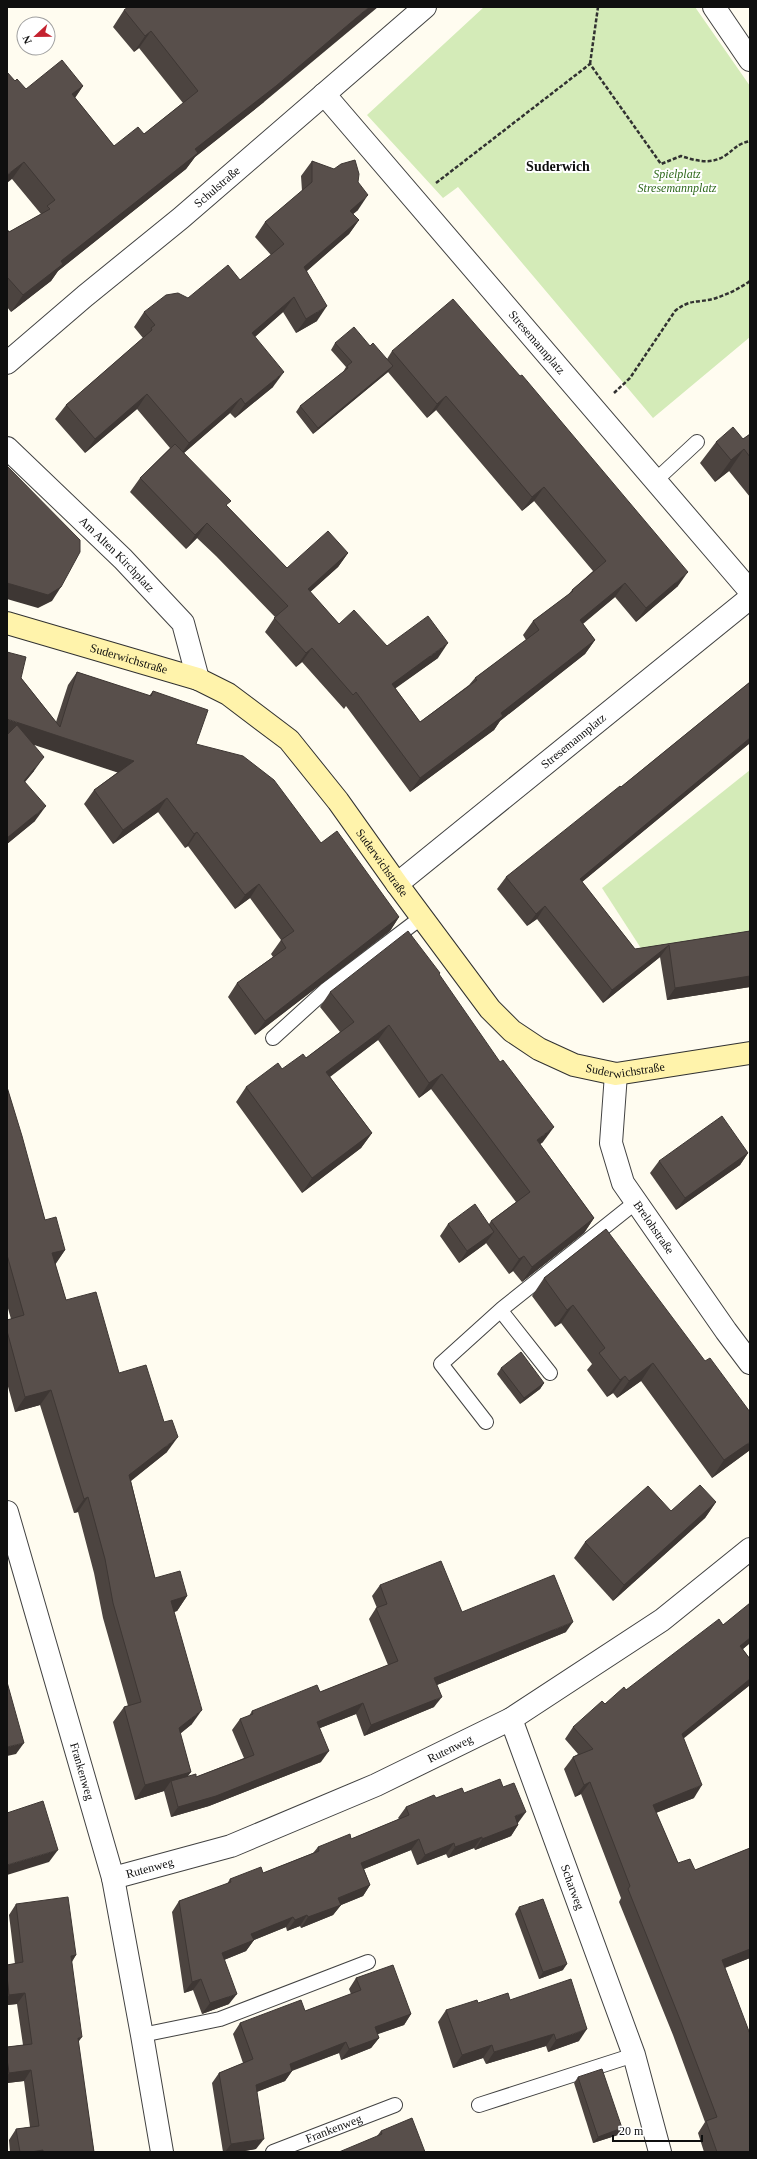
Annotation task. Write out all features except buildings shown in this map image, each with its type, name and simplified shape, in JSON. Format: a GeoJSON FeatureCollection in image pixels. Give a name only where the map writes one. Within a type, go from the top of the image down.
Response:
{"type":"FeatureCollection","features":[{"type":"Feature","properties":{"kind":"main road","name":"Suderwichstraße"},"geometry":{"type":"LineString","coordinates":[[7,623],[198,679],[228,694],[289,740],[338,801],[397,884],[490,1009],[512,1031],[539,1049],[574,1065],[616,1074],[750,1053]]}},
{"type":"Feature","properties":{"kind":"street","name":"Schulstraße"},"geometry":{"type":"LineString","coordinates":[[7,363],[324,94],[424,7]]}},
{"type":"Feature","properties":{"kind":"street"},"geometry":{"type":"LineString","coordinates":[[714,7],[750,60]]}},
{"type":"Feature","properties":{"kind":"street","name":"Stresemannplatz"},"geometry":{"type":"LineString","coordinates":[[324,94],[597,410],[750,591]]}},
{"type":"Feature","properties":{"kind":"street","name":"Am Alten Kirchplatz"},"geometry":{"type":"LineString","coordinates":[[7,448],[122,559],[184,623],[198,679]]}},
{"type":"Feature","properties":{"kind":"street","name":"Stresemannplatz"},"geometry":{"type":"LineString","coordinates":[[397,884],[750,598]]}},
{"type":"Feature","properties":{"kind":"street","name":"Brelohstraße"},"geometry":{"type":"LineString","coordinates":[[616,1074],[611,1143],[623,1183],[726,1332],[750,1363]]}},
{"type":"Feature","properties":{"kind":"street","name":"Frankenweg"},"geometry":{"type":"LineString","coordinates":[[7,1512],[112,1878],[142,2035],[162,2152]]}},
{"type":"Feature","properties":{"kind":"street","name":"Rutenweg"},"geometry":{"type":"LineString","coordinates":[[112,1878],[231,1846],[376,1785],[511,1719],[662,1620],[750,1549]]}},
{"type":"Feature","properties":{"kind":"street","name":"Scharweg"},"geometry":{"type":"LineString","coordinates":[[511,1719],[634,2055],[660,2152]]}},
{"type":"Feature","properties":{"kind":"lane"},"geometry":{"type":"LineString","coordinates":[[656,480],[697,442]]}},
{"type":"Feature","properties":{"kind":"lane"},"geometry":{"type":"LineString","coordinates":[[274,1038],[327,989],[422,917]]}},
{"type":"Feature","properties":{"kind":"lane"},"geometry":{"type":"LineString","coordinates":[[486,1422],[441,1364],[501,1311],[636,1202]]}},
{"type":"Feature","properties":{"kind":"lane"},"geometry":{"type":"LineString","coordinates":[[501,1311],[550,1373]]}},
{"type":"Feature","properties":{"kind":"lane"},"geometry":{"type":"LineString","coordinates":[[142,2035],[220,2019],[368,1962]]}},
{"type":"Feature","properties":{"kind":"lane"},"geometry":{"type":"LineString","coordinates":[[479,2105],[634,2055]]}},
{"type":"Feature","properties":{"kind":"lane","name":"Frankenweg"},"geometry":{"type":"LineString","coordinates":[[273,2152],[395,2105]]}},
{"type":"Feature","properties":{"kind":"path"},"geometry":{"type":"LineString","coordinates":[[598,7],[590,64],[661,164],[680,156],[695,161],[717,160],[738,144],[750,141]]}},
{"type":"Feature","properties":{"kind":"path"},"geometry":{"type":"LineString","coordinates":[[415,199],[590,64]]}},
{"type":"Feature","properties":{"kind":"path"},"geometry":{"type":"LineString","coordinates":[[597,410],[630,378],[675,311],[685,303],[713,299],[740,288],[750,281]]}},
{"type":"Feature","properties":{"kind":"green space","name":"Spielplatz Stresemannplatz"},"geometry":{"type":"Polygon","coordinates":[[[484,7],[695,7],[750,86],[750,337],[653,418],[458,187],[443,198],[367,115],[484,7]]]}},
{"type":"Feature","properties":{"kind":"green space"},"geometry":{"type":"Polygon","coordinates":[[[750,770],[750,938],[646,956],[602,888],[750,770]]]}},
{"type":"Feature","properties":{"kind":"district","name":"Suderwich"},"geometry":{"type":"Point","coordinates":[558,166]}}]}
